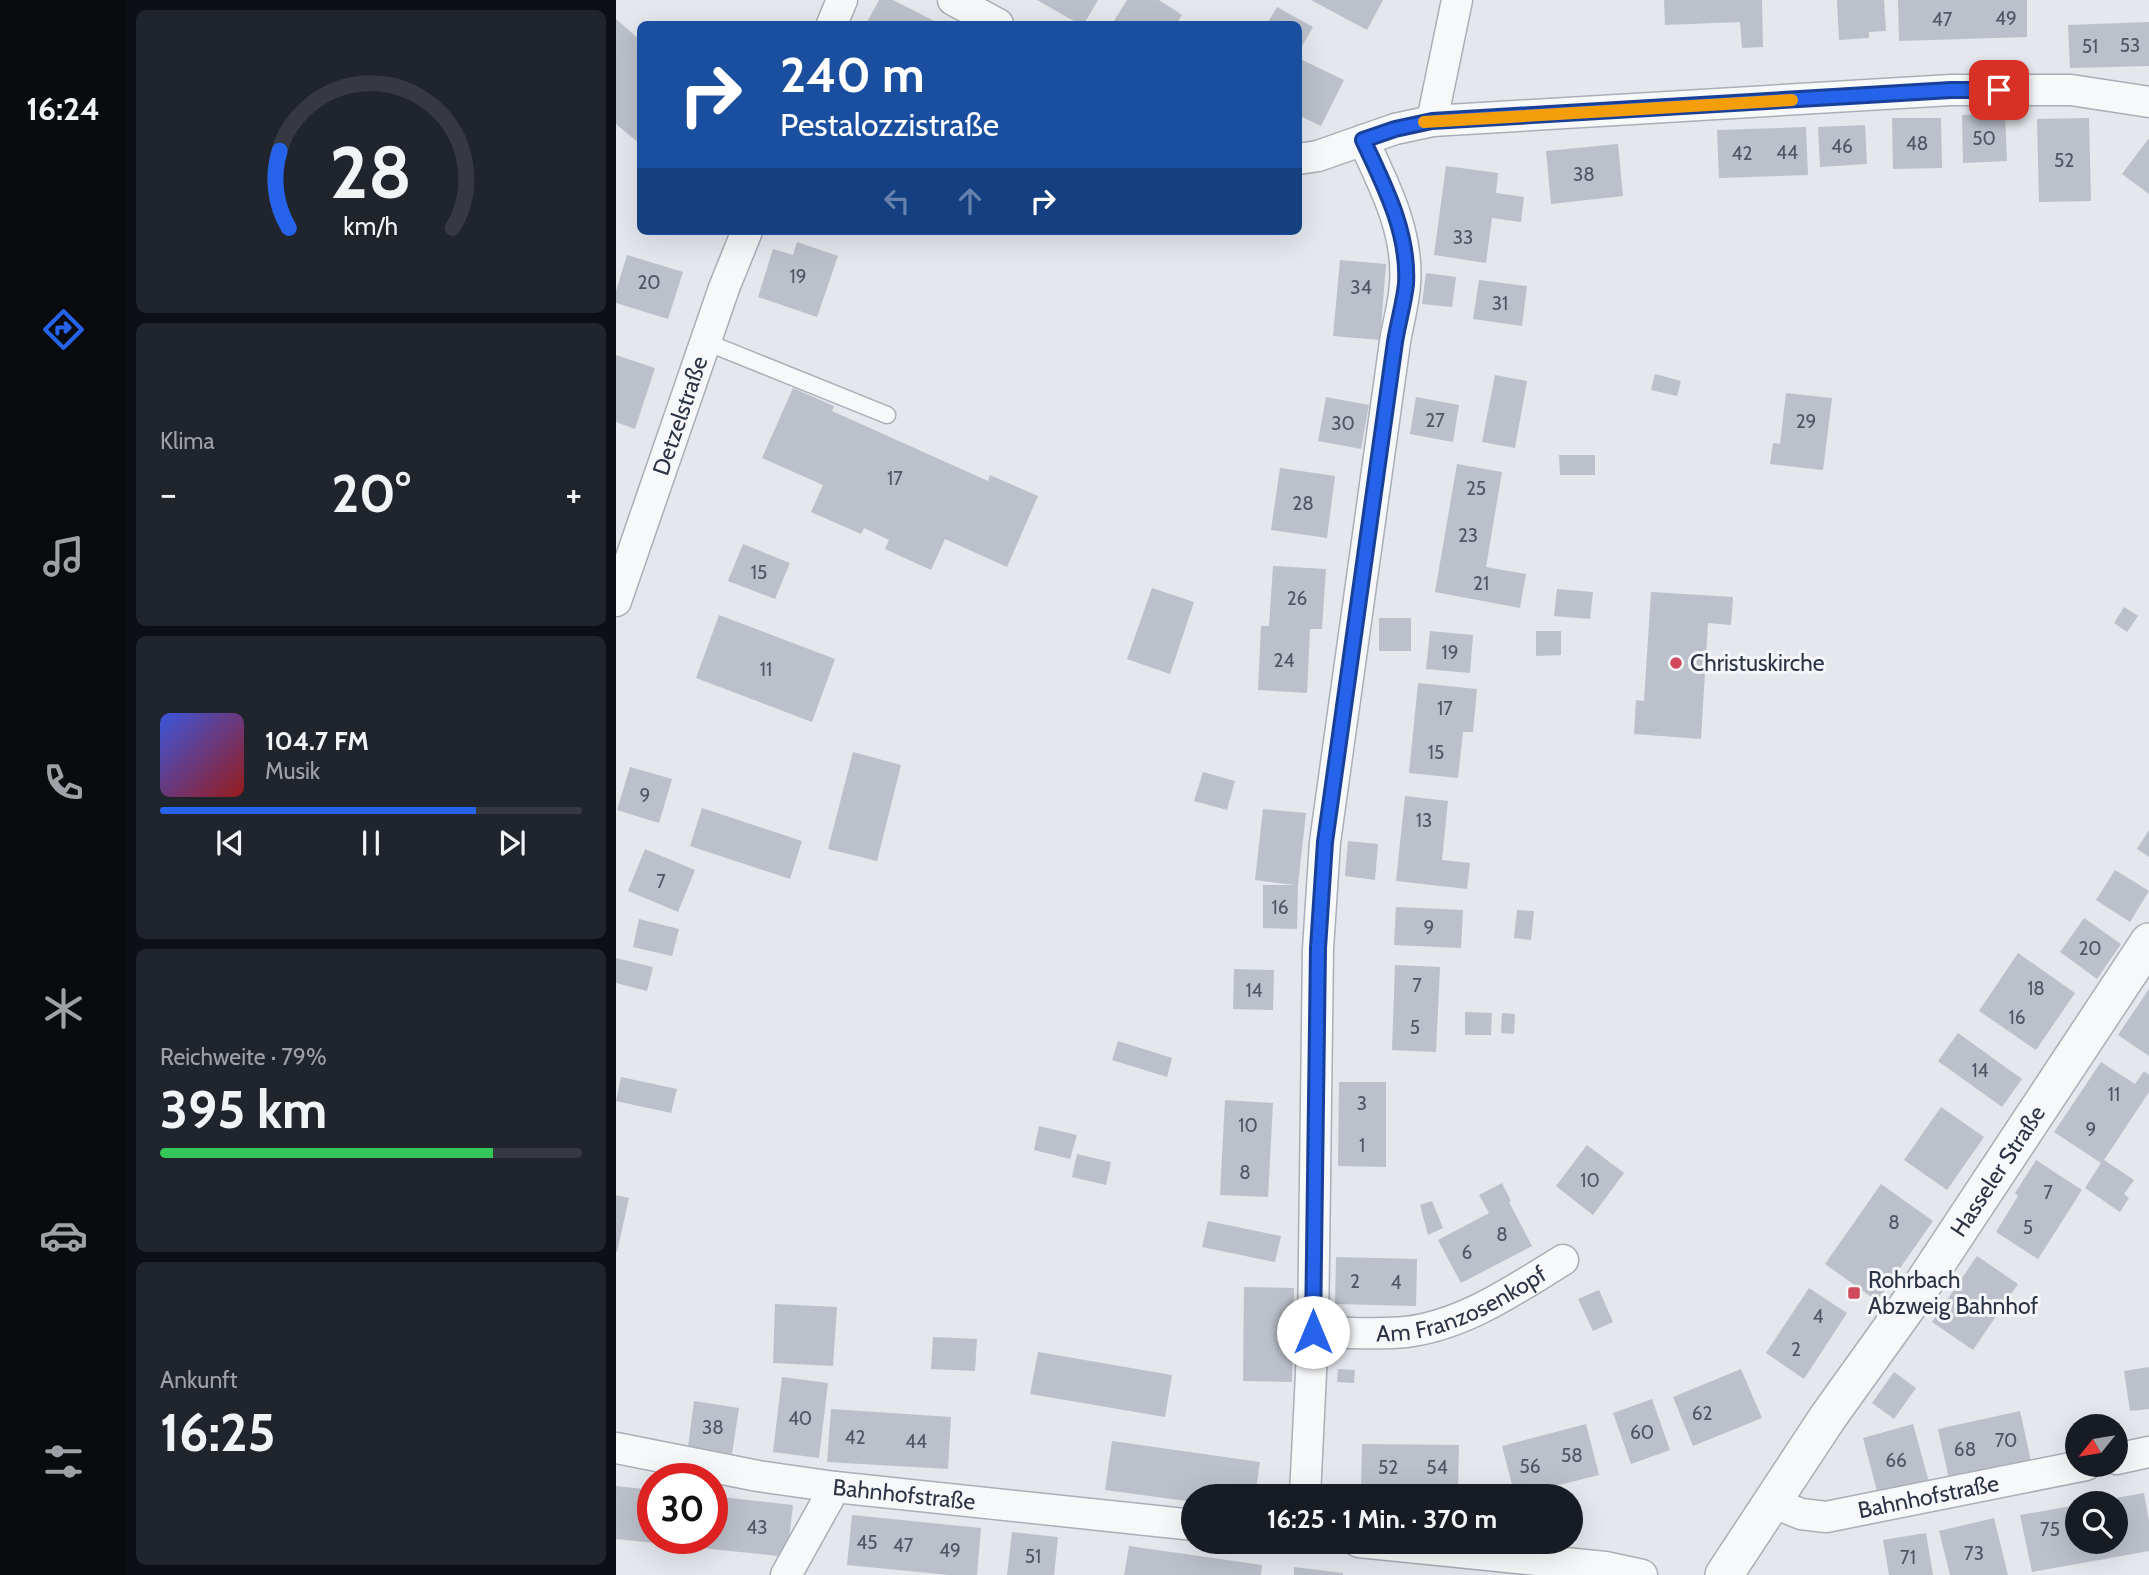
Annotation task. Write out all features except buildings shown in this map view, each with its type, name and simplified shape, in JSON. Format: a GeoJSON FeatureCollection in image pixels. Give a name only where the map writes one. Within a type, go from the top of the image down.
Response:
{"type":"FeatureCollection","features":[{"type":"Feature","properties":{"kind":"street"},"geometry":{"type":"LineString","coordinates":[[833,21],[842,0]]}},
{"type":"Feature","properties":{"kind":"street"},"geometry":{"type":"LineString","coordinates":[[953,0],[992,21]]}},
{"type":"Feature","properties":{"kind":"street"},"geometry":{"type":"LineString","coordinates":[[1432,121],[1457,0]]}},
{"type":"Feature","properties":{"kind":"street"},"geometry":{"type":"LineString","coordinates":[[1302,158],[1318,156],[1395,129],[1432,121],[1951,90],[2071,90],[2149,102]]}},
{"type":"Feature","properties":{"kind":"street"},"geometry":{"type":"LineString","coordinates":[[1306,1484],[1313,1332],[1318,948],[1325,842],[1395,342],[1406,284],[1403,245],[1392,201],[1363,140]]}},
{"type":"Feature","properties":{"kind":"street","name":"Detzelstraße"},"geometry":{"type":"LineString","coordinates":[[616,601],[724,288],[745,235]]}},
{"type":"Feature","properties":{"kind":"street","name":"Hasseler Straße"},"geometry":{"type":"LineString","coordinates":[[1724,1575],[1832,1411],[1919,1290],[2149,942]]}},
{"type":"Feature","properties":{"kind":"street","name":"Am Franzosenkopf"},"geometry":{"type":"LineString","coordinates":[[1313,1332],[1406,1332],[1447,1323],[1497,1300],[1563,1260]]}},
{"type":"Feature","properties":{"kind":"street","name":"Bahnhofstraße"},"geometry":{"type":"LineString","coordinates":[[616,1448],[835,1488],[1181,1524]]}},
{"type":"Feature","properties":{"kind":"street"},"geometry":{"type":"LineString","coordinates":[[2128,1456],[2149,1452]]}},
{"type":"Feature","properties":{"kind":"street","name":"Bahnhofstraße"},"geometry":{"type":"LineString","coordinates":[[1772,1502],[1801,1514],[1826,1517],[2065,1469]]}},
{"type":"Feature","properties":{"kind":"street"},"geometry":{"type":"LineString","coordinates":[[786,1575],[835,1488]]}},
{"type":"Feature","properties":{"kind":"street"},"geometry":{"type":"LineString","coordinates":[[1477,1554],[1605,1567],[1642,1575]]}},
{"type":"Feature","properties":{"kind":"lane"},"geometry":{"type":"LineString","coordinates":[[706,342],[887,415]]}},
{"type":"Feature","properties":{"kind":"slow traffic"},"geometry":{"type":"LineString","coordinates":[[1424,122],[1792,100]]}},
{"type":"Feature","properties":{"kind":"place","name":"Christuskirche"},"geometry":{"type":"Point","coordinates":[1676,663]}},
{"type":"Feature","properties":{"kind":"place","name":"Rohrbach Abzweig Bahnhof"},"geometry":{"type":"Point","coordinates":[1854,1293]}},
{"type":"Feature","properties":{"kind":"route"},"geometry":{"type":"LineString","coordinates":[[1313,1332],[1318,948],[1325,842],[1395,342],[1406,284],[1403,245],[1392,201],[1363,140],[1395,129],[1432,121],[1951,90],[1999,90]]}}]}
